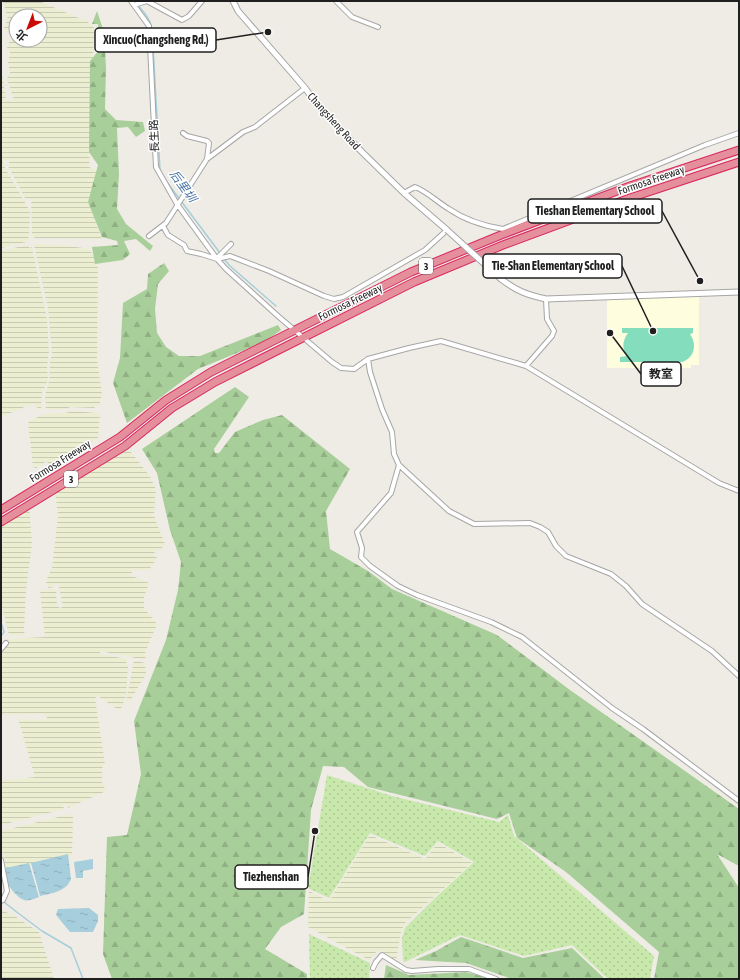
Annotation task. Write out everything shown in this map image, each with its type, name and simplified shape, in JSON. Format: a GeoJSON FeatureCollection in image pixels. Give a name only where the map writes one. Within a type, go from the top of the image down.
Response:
{"type":"FeatureCollection","features":[{"type":"Feature","properties":{"kind":"highway","name":"Formosa Freeway"},"geometry":{"type":"LineString","coordinates":[[1,510],[120,437],[166,400],[211,372],[411,272],[501,235],[630,186],[739,150]]}},
{"type":"Feature","properties":{"kind":"highway","name":"Formosa Freeway"},"geometry":{"type":"LineString","coordinates":[[1,522],[125,446],[172,408],[214,382],[414,282],[503,245],[630,198],[739,162]]}},
{"type":"Feature","properties":{"kind":"street","name":"長生路"},"geometry":{"type":"LineString","coordinates":[[130,1],[149,26],[156,167],[177,204],[217,259],[279,317],[332,362],[341,368],[354,369],[368,359]]}},
{"type":"Feature","properties":{"kind":"street"},"geometry":{"type":"LineString","coordinates":[[134,5],[147,2],[182,20],[189,16],[202,1]]}},
{"type":"Feature","properties":{"kind":"street","name":"Changsheng Road"},"geometry":{"type":"LineString","coordinates":[[232,1],[238,11],[305,88],[319,107],[404,193],[513,288],[525,294],[546,299]]}},
{"type":"Feature","properties":{"kind":"street"},"geometry":{"type":"LineString","coordinates":[[336,1],[352,17],[378,27]]}},
{"type":"Feature","properties":{"kind":"street"},"geometry":{"type":"LineString","coordinates":[[149,236],[163,226],[207,159],[243,132],[255,126],[305,88]]}},
{"type":"Feature","properties":{"kind":"street"},"geometry":{"type":"LineString","coordinates":[[183,133],[187,136],[207,141],[209,143],[207,159]]}},
{"type":"Feature","properties":{"kind":"street"},"geometry":{"type":"LineString","coordinates":[[404,193],[415,188],[421,190],[448,209],[467,219],[492,228],[504,229],[705,145],[739,133]]}},
{"type":"Feature","properties":{"kind":"street"},"geometry":{"type":"LineString","coordinates":[[163,226],[168,235],[184,245],[187,252],[201,254],[217,259],[230,256],[334,299],[343,297],[426,250],[447,230]]}},
{"type":"Feature","properties":{"kind":"street"},"geometry":{"type":"LineString","coordinates":[[217,259],[231,244]]}},
{"type":"Feature","properties":{"kind":"street"},"geometry":{"type":"LineString","coordinates":[[526,366],[552,336],[554,331],[547,319],[546,299],[739,292]]}},
{"type":"Feature","properties":{"kind":"street"},"geometry":{"type":"LineString","coordinates":[[739,491],[719,483],[526,366],[441,341],[368,359],[370,372],[382,409],[392,432],[394,454],[399,465],[449,511],[465,520],[480,525],[530,524],[540,527],[548,532],[556,546],[566,556],[611,574],[626,586],[642,604],[712,651],[739,676]]}},
{"type":"Feature","properties":{"kind":"street"},"geometry":{"type":"LineString","coordinates":[[399,465],[391,492],[357,532],[362,548],[361,557],[370,566],[398,586],[417,595],[491,622],[522,637],[612,708],[643,729],[739,802]]}},
{"type":"Feature","properties":{"kind":"street"},"geometry":{"type":"LineString","coordinates":[[1,649],[6,643]]}},
{"type":"Feature","properties":{"kind":"street"},"geometry":{"type":"LineString","coordinates":[[1,860],[7,891],[3,900],[1,901]]}},
{"type":"Feature","properties":{"kind":"street"},"geometry":{"type":"LineString","coordinates":[[373,968],[382,956],[406,970],[469,969],[496,979]]}},
{"type":"Feature","properties":{"kind":"shaded area"},"geometry":{"type":"Polygon","coordinates":[[[3,1],[39,1],[88,22],[94,28],[92,84],[88,84],[88,87],[92,87],[89,167],[100,172],[91,205],[102,239],[35,238],[32,236],[31,199],[25,198],[8,166],[10,159],[3,162],[30,211],[29,234],[26,242],[1,248],[1,66],[6,101],[14,100],[7,79],[10,73],[8,63],[10,53],[7,47],[8,45],[8,48],[48,48],[48,8],[8,8],[8,19],[3,1]]]}},
{"type":"Feature","properties":{"kind":"shaded area"},"geometry":{"type":"Polygon","coordinates":[[[8,19],[8,32],[4,28],[8,19]]]}},
{"type":"Feature","properties":{"kind":"shaded area"},"geometry":{"type":"Polygon","coordinates":[[[27,245],[30,248],[32,247],[47,319],[49,352],[47,367],[48,380],[42,393],[41,409],[39,410],[34,403],[3,416],[1,415],[1,251],[27,245]]]}},
{"type":"Feature","properties":{"kind":"shaded area"},"geometry":{"type":"Polygon","coordinates":[[[34,245],[61,245],[90,249],[98,266],[97,359],[102,394],[100,403],[94,408],[70,407],[67,409],[46,409],[45,395],[49,381],[52,353],[48,309],[34,245]]]}},
{"type":"Feature","properties":{"kind":"shaded area"},"geometry":{"type":"Polygon","coordinates":[[[607,297],[699,297],[699,365],[691,365],[691,368],[607,368],[607,297]]]}},
{"type":"Feature","properties":{"kind":"shaded area"},"geometry":{"type":"Polygon","coordinates":[[[74,411],[96,413],[100,415],[98,438],[49,466],[47,461],[36,468],[33,467],[28,423],[44,414],[74,411]]]}},
{"type":"Feature","properties":{"kind":"shaded area"},"geometry":{"type":"Polygon","coordinates":[[[127,447],[149,475],[156,489],[154,515],[165,544],[160,551],[158,549],[153,554],[157,558],[149,570],[133,570],[130,575],[149,583],[144,597],[144,608],[157,624],[145,653],[146,660],[100,651],[100,654],[127,659],[126,665],[128,667],[126,696],[120,711],[98,696],[95,698],[105,764],[100,771],[102,772],[102,782],[106,791],[68,808],[66,803],[63,805],[64,809],[1,825],[1,781],[35,777],[18,719],[46,720],[47,717],[43,714],[1,715],[1,650],[7,639],[45,637],[40,591],[56,589],[57,606],[60,608],[63,607],[59,587],[57,584],[54,584],[54,587],[48,588],[46,581],[52,568],[58,517],[55,489],[127,447]]]}},
{"type":"Feature","properties":{"kind":"shaded area"},"geometry":{"type":"Polygon","coordinates":[[[29,504],[32,544],[26,590],[25,635],[9,635],[1,603],[3,534],[1,530],[1,522],[29,504]]]}},
{"type":"Feature","properties":{"kind":"shaded area"},"geometry":{"type":"Polygon","coordinates":[[[134,660],[145,663],[146,674],[130,701],[126,702],[134,660]]]}},
{"type":"Feature","properties":{"kind":"shaded area"},"geometry":{"type":"Polygon","coordinates":[[[71,814],[73,816],[72,856],[7,871],[1,846],[1,831],[71,814]]]}},
{"type":"Feature","properties":{"kind":"shaded area"},"geometry":{"type":"Polygon","coordinates":[[[370,835],[425,859],[438,843],[472,863],[405,923],[401,932],[396,960],[378,950],[369,960],[308,927],[309,891],[329,901],[370,835]]]}},
{"type":"Feature","properties":{"kind":"shaded area"},"geometry":{"type":"Polygon","coordinates":[[[1,910],[13,915],[39,932],[54,979],[1,979],[1,910]]]}},
{"type":"Feature","properties":{"kind":"green space"},"geometry":{"type":"Polygon","coordinates":[[[97,11],[104,32],[106,68],[105,109],[116,120],[143,122],[145,131],[136,137],[128,127],[117,128],[119,174],[117,209],[126,224],[153,246],[150,251],[136,239],[124,241],[130,254],[123,260],[95,264],[92,247],[118,245],[117,241],[102,237],[88,202],[98,165],[89,152],[90,61],[100,49],[98,24],[92,24],[97,11]]]}},
{"type":"Feature","properties":{"kind":"green space"},"geometry":{"type":"Polygon","coordinates":[[[164,263],[169,271],[158,284],[155,309],[157,333],[166,347],[179,356],[200,356],[278,325],[281,330],[264,342],[198,369],[127,423],[113,383],[120,358],[123,303],[147,289],[148,274],[164,263]]]}},
{"type":"Feature","properties":{"kind":"green space"},"geometry":{"type":"Polygon","coordinates":[[[622,328],[693,328],[693,333],[690,334],[694,342],[694,350],[690,357],[682,362],[620,362],[620,357],[627,356],[623,345],[628,333],[622,333],[622,328]]]}},
{"type":"Feature","properties":{"kind":"green space"},"geometry":{"type":"Polygon","coordinates":[[[235,387],[249,397],[214,449],[215,453],[219,453],[235,432],[263,420],[282,415],[350,469],[326,511],[330,549],[368,571],[392,589],[497,635],[570,690],[739,809],[739,866],[717,854],[739,888],[739,979],[654,979],[659,952],[566,872],[517,838],[509,813],[497,819],[368,787],[344,767],[323,766],[311,810],[304,914],[281,927],[265,949],[307,974],[307,979],[112,979],[103,954],[107,837],[127,835],[141,774],[134,721],[166,640],[178,590],[181,562],[170,530],[157,473],[142,449],[235,387]]]}},
{"type":"Feature","properties":{"kind":"green space"},"geometry":{"type":"Polygon","coordinates":[[[327,775],[392,796],[499,822],[508,815],[514,836],[654,956],[650,979],[608,979],[572,945],[524,956],[460,935],[405,962],[403,961],[402,938],[405,928],[474,862],[438,841],[425,856],[370,833],[329,898],[308,888],[327,775]]]}},
{"type":"Feature","properties":{"kind":"green space"},"geometry":{"type":"Polygon","coordinates":[[[309,934],[370,963],[369,979],[310,979],[309,934]]]}},
{"type":"Feature","properties":{"kind":"green space"},"geometry":{"type":"Polygon","coordinates":[[[461,937],[523,958],[572,948],[605,979],[512,979],[466,963],[415,960],[436,951],[461,937]]]}},
{"type":"Feature","properties":{"kind":"green space"},"geometry":{"type":"Polygon","coordinates":[[[386,965],[409,975],[466,972],[486,979],[384,979],[386,965]]]}},
{"type":"Feature","properties":{"kind":"water"},"geometry":{"type":"Polygon","coordinates":[[[68,854],[71,879],[69,883],[66,887],[54,893],[40,896],[31,863],[68,854]]]}},
{"type":"Feature","properties":{"kind":"water"},"geometry":{"type":"Polygon","coordinates":[[[93,859],[93,869],[83,871],[83,878],[76,878],[74,862],[93,859]]]}},
{"type":"Feature","properties":{"kind":"water"},"geometry":{"type":"Polygon","coordinates":[[[29,863],[39,897],[24,900],[16,895],[10,887],[5,873],[6,868],[29,863]]]}},
{"type":"Feature","properties":{"kind":"water"},"geometry":{"type":"Polygon","coordinates":[[[89,908],[98,915],[98,921],[93,932],[70,932],[56,915],[58,909],[89,908]]]}},
{"type":"Feature","properties":{"kind":"waterway","name":"后里圳"},"geometry":{"type":"LineString","coordinates":[[134,1],[148,17],[152,29],[160,170]]}},
{"type":"Feature","properties":{"kind":"waterway","name":"后里圳"},"geometry":{"type":"LineString","coordinates":[[166,181],[220,253]]}},
{"type":"Feature","properties":{"kind":"waterway","name":"后里圳"},"geometry":{"type":"LineString","coordinates":[[224,259],[276,306]]}},
{"type":"Feature","properties":{"kind":"waterway"},"geometry":{"type":"LineString","coordinates":[[1,622],[4,632],[1,636]]}},
{"type":"Feature","properties":{"kind":"waterway"},"geometry":{"type":"LineString","coordinates":[[1,892],[4,902],[42,931],[71,948],[83,979]]}},
{"type":"Feature","properties":{"kind":"place","name":"Xincuo(Changsheng Rd.)"},"geometry":{"type":"Point","coordinates":[268,32]}},
{"type":"Feature","properties":{"kind":"place","name":"Tieshan Elementary School"},"geometry":{"type":"Point","coordinates":[700,281]}},
{"type":"Feature","properties":{"kind":"place","name":"Tie-Shan Elementary School"},"geometry":{"type":"Point","coordinates":[653,331]}},
{"type":"Feature","properties":{"kind":"place","name":"教室"},"geometry":{"type":"Point","coordinates":[610,333]}},
{"type":"Feature","properties":{"kind":"place","name":"Tiezhenshan"},"geometry":{"type":"Point","coordinates":[315,831]}}]}
